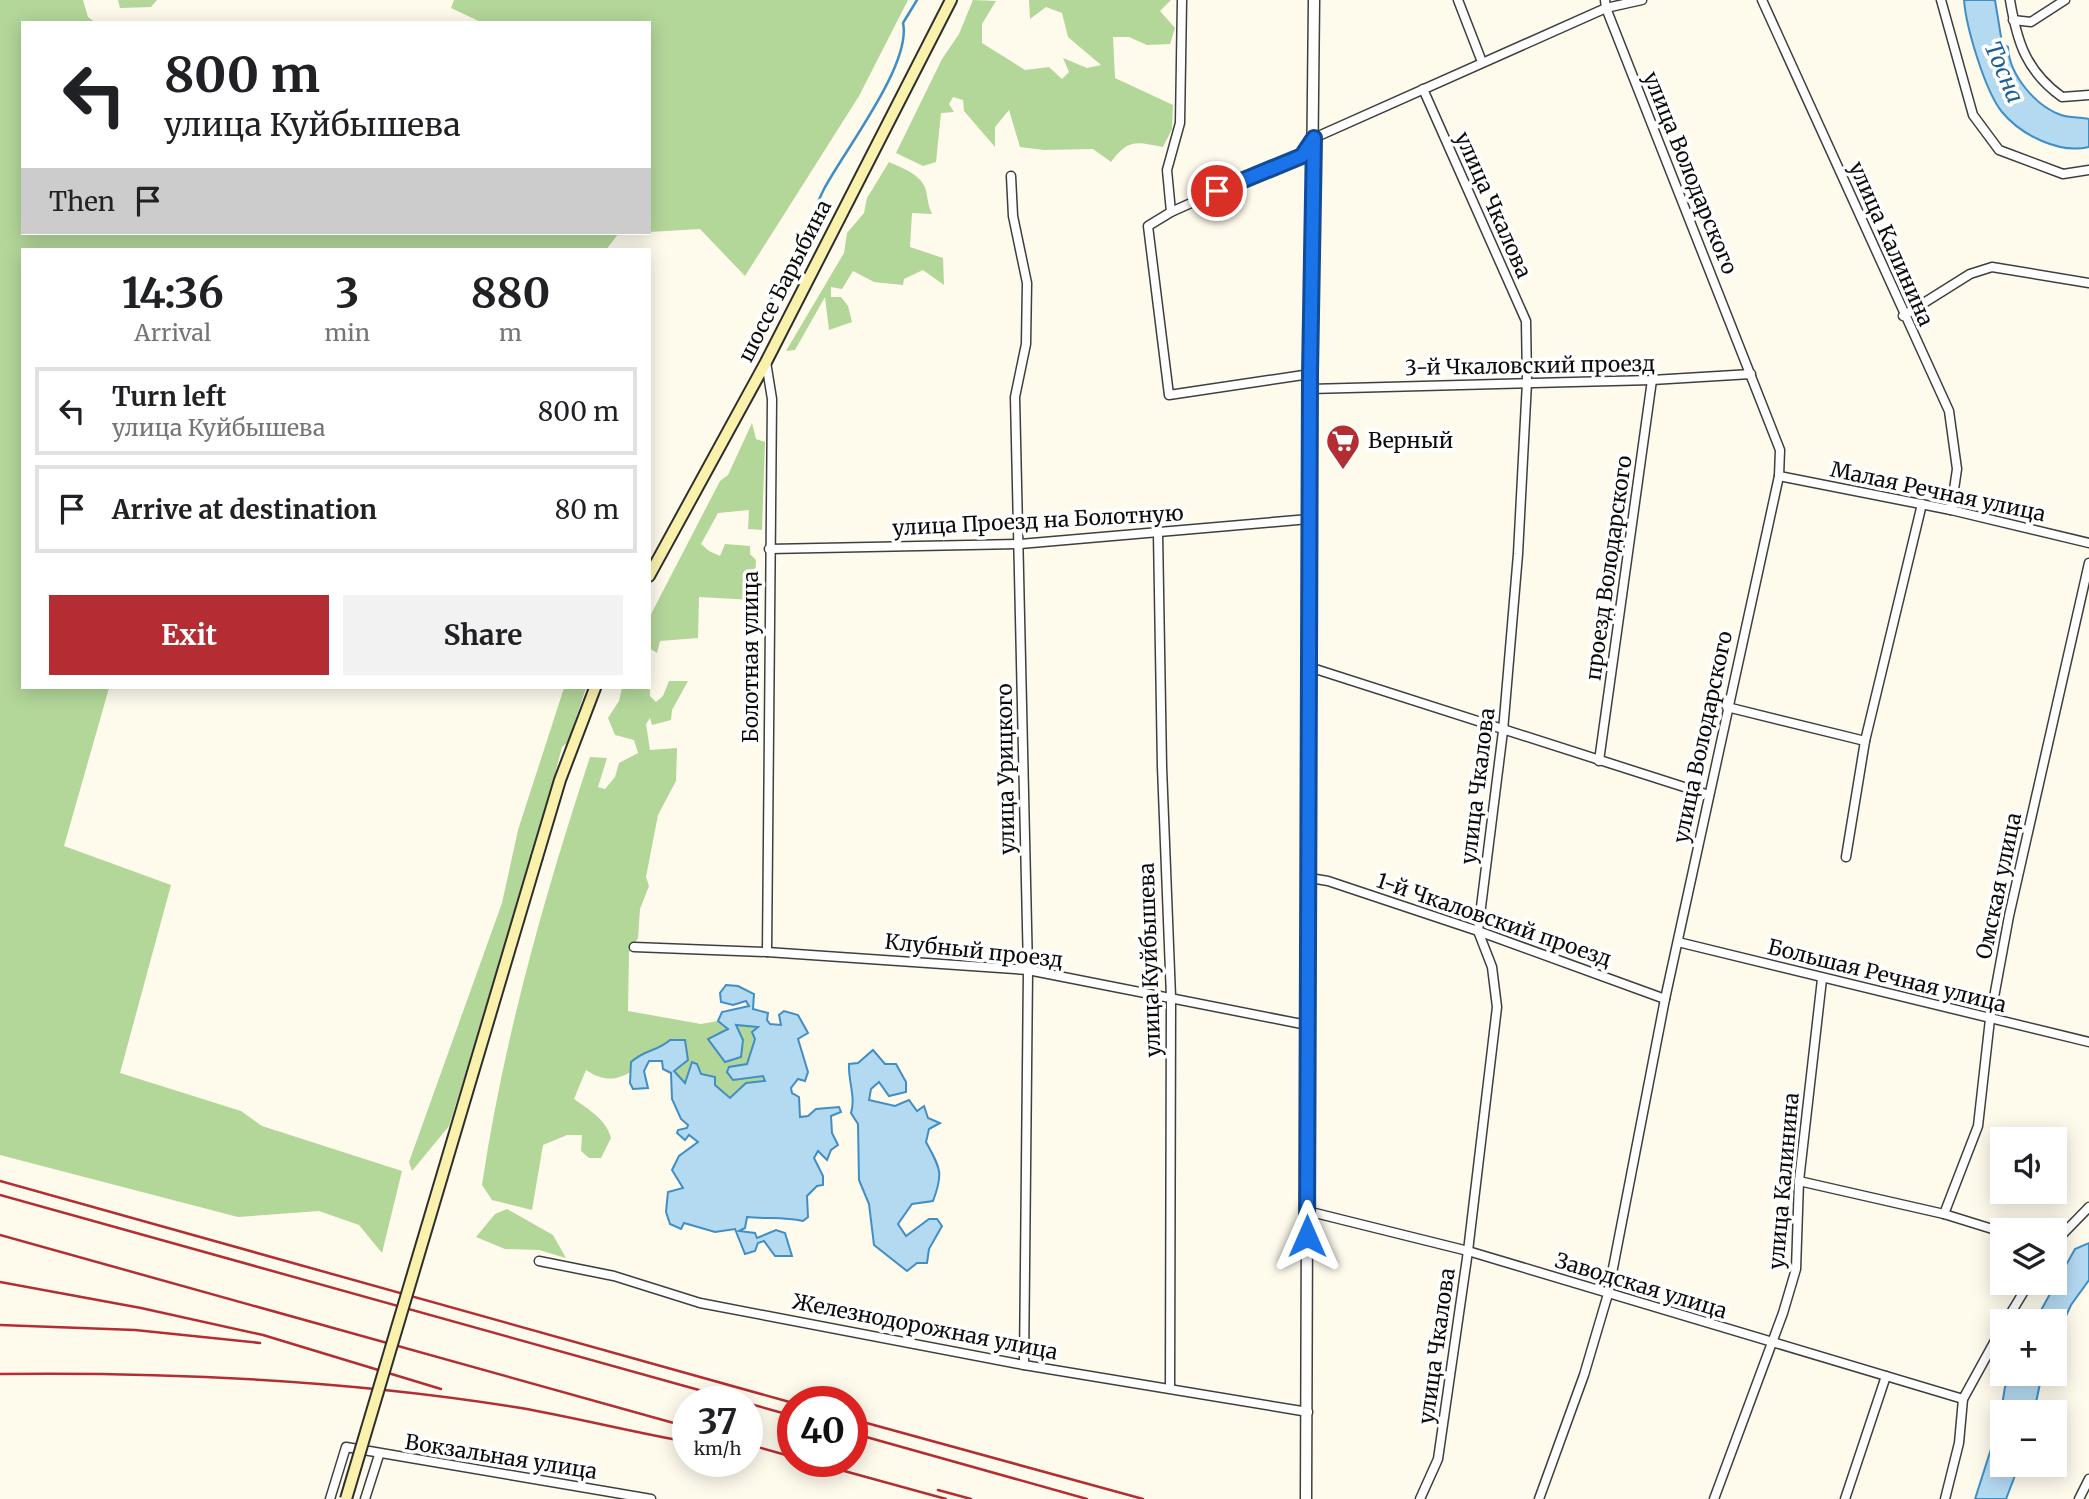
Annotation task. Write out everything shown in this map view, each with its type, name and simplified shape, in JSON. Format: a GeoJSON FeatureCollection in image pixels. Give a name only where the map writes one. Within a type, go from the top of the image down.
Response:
{"type":"FeatureCollection","features":[{"type":"Feature","properties":{"kind":"main road","name":"шоссе Барыбина"},"geometry":{"type":"LineString","coordinates":[[651,572],[766,362],[951,0]]}},
{"type":"Feature","properties":{"kind":"main road"},"geometry":{"type":"LineString","coordinates":[[346,1499],[560,780],[595,689]]}},
{"type":"Feature","properties":{"kind":"street"},"geometry":{"type":"LineString","coordinates":[[1171,212],[1167,170],[1180,123],[1182,0]]}},
{"type":"Feature","properties":{"kind":"street"},"geometry":{"type":"LineString","coordinates":[[1306,1499],[1309,519],[1314,0]]}},
{"type":"Feature","properties":{"kind":"street"},"geometry":{"type":"LineString","coordinates":[[1458,0],[1482,62]]}},
{"type":"Feature","properties":{"kind":"street"},"geometry":{"type":"LineString","coordinates":[[1310,374],[1169,395],[1149,226],[1171,212],[1302,156],[1314,138],[1605,4],[1642,0]]}},
{"type":"Feature","properties":{"kind":"street","name":"улица Калинина"},"geometry":{"type":"LineString","coordinates":[[1762,0],[1903,316],[1949,411],[1957,469],[1951,510]]}},
{"type":"Feature","properties":{"kind":"street"},"geometry":{"type":"LineString","coordinates":[[1941,0],[1973,115],[1999,150],[2063,174],[2089,170]]}},
{"type":"Feature","properties":{"kind":"street"},"geometry":{"type":"LineString","coordinates":[[2010,0],[2016,38],[2047,86],[2062,97],[2089,95]]}},
{"type":"Feature","properties":{"kind":"street"},"geometry":{"type":"LineString","coordinates":[[2013,20],[2031,22],[2066,0]]}},
{"type":"Feature","properties":{"kind":"street","name":"улица Володарского"},"geometry":{"type":"LineString","coordinates":[[1539,1499],[1584,1375],[1608,1294],[1665,999],[1779,476],[1780,450],[1605,4]]}},
{"type":"Feature","properties":{"kind":"street","name":"улица Чкалова"},"geometry":{"type":"LineString","coordinates":[[1420,1499],[1438,1459],[1468,1251],[1497,1007],[1492,967],[1478,931],[1503,731],[1527,382],[1526,321],[1423,89]]}},
{"type":"Feature","properties":{"kind":"street","name":"улица Урицкого"},"geometry":{"type":"LineString","coordinates":[[1011,176],[1013,216],[1027,283],[1026,344],[1015,397],[1028,970],[1024,1365]]}},
{"type":"Feature","properties":{"kind":"street"},"geometry":{"type":"LineString","coordinates":[[1903,316],[1970,274],[1993,267],[2089,283]]}},
{"type":"Feature","properties":{"kind":"street","name":"Болотная улица"},"geometry":{"type":"LineString","coordinates":[[766,362],[772,399],[767,952]]}},
{"type":"Feature","properties":{"kind":"street","name":"3-й Чкаловский проезд"},"geometry":{"type":"LineString","coordinates":[[1310,389],[1652,380],[1751,374]]}},
{"type":"Feature","properties":{"kind":"street","name":"проезд Володарского"},"geometry":{"type":"LineString","coordinates":[[1599,761],[1652,380]]}},
{"type":"Feature","properties":{"kind":"street","name":"Малая Речная улица"},"geometry":{"type":"LineString","coordinates":[[1779,476],[1951,510],[2089,543]]}},
{"type":"Feature","properties":{"kind":"street"},"geometry":{"type":"LineString","coordinates":[[1846,857],[1865,741],[1922,504]]}},
{"type":"Feature","properties":{"kind":"street","name":"улица Проезд на Болотную"},"geometry":{"type":"LineString","coordinates":[[769,549],[1020,544],[1309,519]]}},
{"type":"Feature","properties":{"kind":"street","name":"улица Куйбышева"},"geometry":{"type":"LineString","coordinates":[[1158,533],[1162,767],[1171,997],[1170,1387]]}},
{"type":"Feature","properties":{"kind":"street","name":"Омская улица"},"geometry":{"type":"LineString","coordinates":[[1944,1214],[1978,1126],[1990,1019],[2012,903],[2089,563]]}},
{"type":"Feature","properties":{"kind":"street"},"geometry":{"type":"LineString","coordinates":[[1309,667],[1709,795]]}},
{"type":"Feature","properties":{"kind":"street"},"geometry":{"type":"LineString","coordinates":[[1727,707],[1865,741]]}},
{"type":"Feature","properties":{"kind":"street","name":"1-й Чкаловский проезд"},"geometry":{"type":"LineString","coordinates":[[1310,878],[1328,881],[1478,931],[1665,999]]}},
{"type":"Feature","properties":{"kind":"street","name":"Большая Речная улица"},"geometry":{"type":"LineString","coordinates":[[1678,942],[2089,1042]]}},
{"type":"Feature","properties":{"kind":"street","name":"Клубный проезд"},"geometry":{"type":"LineString","coordinates":[[634,947],[767,952],[1028,970],[1307,1025]]}},
{"type":"Feature","properties":{"kind":"street","name":"улица Калинина"},"geometry":{"type":"LineString","coordinates":[[1714,1499],[1769,1343],[1783,1313],[1796,1269],[1799,1181],[1822,979]]}},
{"type":"Feature","properties":{"kind":"street"},"geometry":{"type":"LineString","coordinates":[[1799,1181],[1944,1214],[1990,1228]]}},
{"type":"Feature","properties":{"kind":"street"},"geometry":{"type":"LineString","coordinates":[[2067,1230],[2089,1207]]}},
{"type":"Feature","properties":{"kind":"street","name":"Заводская улица"},"geometry":{"type":"LineString","coordinates":[[1307,1211],[1468,1251],[1963,1399]]}},
{"type":"Feature","properties":{"kind":"street","name":"Железнодорожная улица"},"geometry":{"type":"LineString","coordinates":[[539,1261],[614,1276],[700,1303],[1024,1365],[1170,1387],[1308,1412]]}},
{"type":"Feature","properties":{"kind":"street"},"geometry":{"type":"LineString","coordinates":[[1945,1499],[1959,1443],[1963,1399],[1990,1350]]}},
{"type":"Feature","properties":{"kind":"street"},"geometry":{"type":"LineString","coordinates":[[1845,1499],[1886,1376]]}},
{"type":"Feature","properties":{"kind":"street","name":"Вокзальная улица"},"geometry":{"type":"LineString","coordinates":[[330,1499],[346,1447],[379,1455],[651,1499]]}},
{"type":"Feature","properties":{"kind":"street"},"geometry":{"type":"LineString","coordinates":[[365,1499],[379,1455]]}},
{"type":"Feature","properties":{"kind":"street"},"geometry":{"type":"LineString","coordinates":[[2078,1499],[2089,1479]]}},
{"type":"Feature","properties":{"kind":"green space"},"geometry":{"type":"Polygon","coordinates":[[[0,0],[83,0],[88,17],[93,21],[21,21],[21,235],[617,235],[608,248],[21,248],[21,689],[109,689],[64,846],[171,885],[120,1073],[241,1111],[262,1126],[402,1171],[382,1253],[359,1225],[319,1211],[238,1217],[0,1155],[0,0]]]}},
{"type":"Feature","properties":{"kind":"green space"},"geometry":{"type":"Polygon","coordinates":[[[118,0],[157,0],[151,7],[120,8],[118,0]]]}},
{"type":"Feature","properties":{"kind":"green space"},"geometry":{"type":"Polygon","coordinates":[[[454,0],[908,0],[859,96],[745,276],[700,229],[651,232],[651,21],[479,21],[451,8],[454,0]]]}},
{"type":"Feature","properties":{"kind":"green space"},"geometry":{"type":"Polygon","coordinates":[[[973,0],[996,1],[982,24],[982,43],[1025,70],[1049,67],[1062,79],[1069,72],[1063,58],[1087,68],[1101,65],[1068,37],[1062,13],[1046,7],[1030,19],[1029,0],[1171,0],[1160,11],[1175,28],[1170,44],[1147,45],[1129,37],[1113,37],[1115,78],[1173,105],[1172,129],[1163,147],[1128,145],[1111,162],[1093,149],[1044,150],[1020,147],[1009,110],[995,127],[995,147],[964,111],[963,100],[953,97],[949,104],[954,112],[941,113],[936,162],[923,166],[896,153],[942,59],[959,34],[973,0]]]}},
{"type":"Feature","properties":{"kind":"green space"},"geometry":{"type":"Polygon","coordinates":[[[889,162],[911,173],[924,185],[932,214],[912,213],[910,247],[943,258],[944,285],[923,270],[904,279],[903,285],[874,282],[853,271],[842,289],[831,287],[831,297],[841,297],[848,306],[852,322],[829,330],[825,297],[795,350],[786,351],[844,253],[847,233],[864,213],[867,198],[889,162]]]}},
{"type":"Feature","properties":{"kind":"green space"},"geometry":{"type":"Polygon","coordinates":[[[752,423],[756,439],[765,442],[762,530],[748,529],[749,510],[718,513],[701,544],[720,556],[725,544],[750,546],[750,554],[756,560],[754,600],[699,597],[698,638],[660,641],[657,653],[651,649],[651,614],[720,481],[728,475],[752,423]]]}},
{"type":"Feature","properties":{"kind":"green space"},"geometry":{"type":"Polygon","coordinates":[[[669,681],[688,681],[672,710],[671,720],[652,725],[650,718],[646,724],[650,750],[677,748],[676,781],[658,815],[646,877],[649,886],[640,909],[638,938],[629,952],[628,1011],[701,1024],[718,1021],[729,1028],[708,1039],[725,1062],[736,1024],[759,1027],[747,1064],[729,1067],[733,1080],[763,1076],[766,1081],[746,1083],[730,1099],[715,1085],[685,1084],[674,1071],[688,1060],[685,1040],[665,1047],[633,1070],[616,1078],[597,1076],[586,1070],[574,1099],[605,1125],[611,1138],[601,1158],[589,1158],[581,1151],[582,1135],[567,1135],[543,1145],[532,1210],[492,1200],[482,1185],[491,1130],[541,915],[590,757],[607,758],[598,787],[605,789],[615,777],[619,763],[638,753],[634,740],[615,735],[608,718],[619,701],[622,689],[650,689],[650,696],[656,702],[663,696],[669,681]]]}},
{"type":"Feature","properties":{"kind":"green space"},"geometry":{"type":"Polygon","coordinates":[[[564,689],[586,689],[568,742],[562,747],[533,859],[449,1126],[412,1171],[409,1162],[502,903],[518,830],[564,689]]]}},
{"type":"Feature","properties":{"kind":"green space"},"geometry":{"type":"Polygon","coordinates":[[[507,1209],[553,1235],[566,1258],[539,1250],[505,1249],[476,1237],[495,1214],[507,1209]]]}},
{"type":"Feature","properties":{"kind":"water","name":"Тосна"},"geometry":{"type":"Polygon","coordinates":[[[1964,0],[1995,0],[2002,43],[2008,47],[2009,57],[2018,78],[2033,97],[2051,111],[2064,116],[2089,119],[2089,147],[2065,148],[2041,141],[2019,128],[2002,112],[1989,89],[1977,58],[1964,0]]]}},
{"type":"Feature","properties":{"kind":"water"},"geometry":{"type":"Polygon","coordinates":[[[726,985],[738,986],[754,994],[753,1009],[768,1013],[767,1020],[770,1024],[781,1025],[779,1015],[784,1011],[798,1015],[808,1033],[798,1039],[808,1072],[805,1081],[798,1079],[791,1088],[792,1093],[799,1097],[800,1117],[808,1116],[816,1109],[839,1107],[841,1112],[831,1116],[832,1133],[838,1145],[831,1150],[827,1160],[818,1151],[814,1158],[823,1176],[823,1185],[817,1186],[807,1196],[808,1217],[803,1221],[747,1217],[745,1228],[739,1231],[755,1233],[757,1238],[776,1230],[785,1233],[792,1256],[775,1256],[764,1241],[758,1243],[755,1251],[745,1254],[735,1229],[715,1232],[684,1223],[681,1229],[670,1224],[666,1212],[668,1192],[683,1188],[672,1170],[679,1156],[698,1142],[689,1135],[685,1140],[677,1133],[688,1125],[681,1119],[672,1099],[671,1073],[663,1069],[662,1061],[649,1061],[644,1071],[648,1088],[633,1089],[630,1083],[631,1062],[670,1040],[685,1040],[688,1060],[674,1071],[685,1083],[692,1062],[697,1064],[701,1074],[715,1077],[715,1085],[730,1098],[746,1083],[765,1081],[763,1076],[733,1080],[727,1072],[729,1067],[747,1064],[755,1039],[752,1032],[758,1027],[736,1025],[743,1040],[741,1057],[725,1062],[708,1039],[728,1029],[718,1021],[722,1012],[749,1006],[746,1001],[733,1005],[721,1002],[720,993],[726,985]]]}},
{"type":"Feature","properties":{"kind":"water"},"geometry":{"type":"Polygon","coordinates":[[[873,1050],[885,1064],[896,1064],[906,1082],[906,1092],[889,1096],[879,1082],[871,1089],[869,1100],[895,1106],[909,1100],[917,1111],[924,1106],[928,1118],[940,1123],[929,1129],[926,1142],[939,1170],[939,1183],[933,1201],[912,1204],[898,1224],[906,1236],[929,1219],[937,1219],[942,1226],[929,1249],[927,1263],[917,1263],[907,1271],[874,1245],[869,1204],[859,1180],[858,1124],[851,1113],[853,1101],[849,1064],[858,1063],[873,1050]]]}},
{"type":"Feature","properties":{"kind":"water"},"geometry":{"type":"Polygon","coordinates":[[[2089,1243],[2089,1280],[2067,1314],[2067,1309],[2042,1309],[2049,1295],[2067,1295],[2067,1263],[2075,1249],[2089,1243]]]}},
{"type":"Feature","properties":{"kind":"water"},"geometry":{"type":"Polygon","coordinates":[[[2039,1386],[2037,1400],[2003,1400],[2005,1387],[2039,1386]]]}},
{"type":"Feature","properties":{"kind":"water"},"geometry":{"type":"Polygon","coordinates":[[[1990,1452],[1990,1477],[2014,1477],[2006,1499],[1975,1499],[1990,1452]]]}},
{"type":"Feature","properties":{"kind":"waterway"},"geometry":{"type":"LineString","coordinates":[[768,305],[803,238],[824,189],[887,84],[903,40],[903,23],[917,0]]}},
{"type":"Feature","properties":{"kind":"railway"},"geometry":{"type":"LineString","coordinates":[[0,1181],[777,1399]]}},
{"type":"Feature","properties":{"kind":"railway"},"geometry":{"type":"LineString","coordinates":[[0,1195],[685,1386]]}},
{"type":"Feature","properties":{"kind":"railway"},"geometry":{"type":"LineString","coordinates":[[0,1235],[672,1423]]}},
{"type":"Feature","properties":{"kind":"railway"},"geometry":{"type":"LineString","coordinates":[[0,1282],[141,1308],[263,1335],[441,1389]]}},
{"type":"Feature","properties":{"kind":"railway"},"geometry":{"type":"LineString","coordinates":[[0,1325],[135,1330],[260,1343]]}},
{"type":"Feature","properties":{"kind":"railway"},"geometry":{"type":"LineString","coordinates":[[0,1374],[196,1376],[326,1384],[521,1408],[672,1439]]}},
{"type":"Feature","properties":{"kind":"railway"},"geometry":{"type":"LineString","coordinates":[[763,1408],[777,1411]]}},
{"type":"Feature","properties":{"kind":"railway"},"geometry":{"type":"LineString","coordinates":[[868,1423],[1143,1499]]}},
{"type":"Feature","properties":{"kind":"railway"},"geometry":{"type":"LineString","coordinates":[[868,1437],[1087,1499]]}},
{"type":"Feature","properties":{"kind":"railway"},"geometry":{"type":"LineString","coordinates":[[763,1449],[777,1452]]}},
{"type":"Feature","properties":{"kind":"railway"},"geometry":{"type":"LineString","coordinates":[[866,1477],[946,1499]]}},
{"type":"Feature","properties":{"kind":"railway"},"geometry":{"type":"LineString","coordinates":[[938,1490],[971,1499]]}},
{"type":"Feature","properties":{"kind":"place","name":"Верный"},"geometry":{"type":"Point","coordinates":[1343,471]}},
{"type":"Feature","properties":{"kind":"route"},"geometry":{"type":"LineString","coordinates":[[1217,191],[1302,156],[1314,138],[1309,519],[1307,1236]]}}]}
